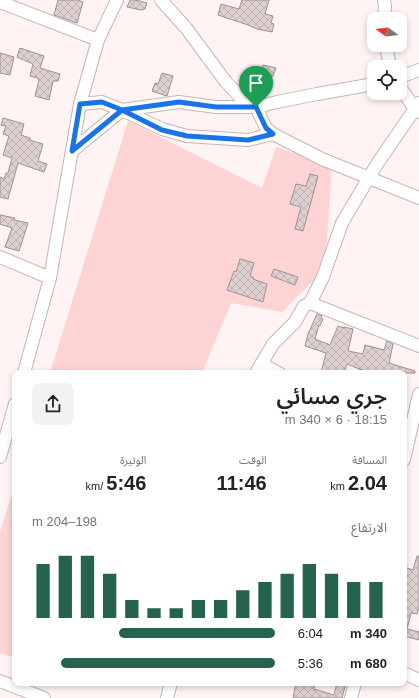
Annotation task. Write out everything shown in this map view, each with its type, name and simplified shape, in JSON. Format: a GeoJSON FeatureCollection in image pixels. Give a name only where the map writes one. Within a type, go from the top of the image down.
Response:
{"type":"FeatureCollection","features":[{"type":"Feature","properties":{"kind":"street"},"geometry":{"type":"LineString","coordinates":[[25,370],[50,278],[80,104],[98,40],[117,0]]}},
{"type":"Feature","properties":{"kind":"street"},"geometry":{"type":"LineString","coordinates":[[161,0],[186,28],[226,82],[248,105],[256,107]]}},
{"type":"Feature","properties":{"kind":"street"},"geometry":{"type":"LineString","coordinates":[[384,0],[385,12]]}},
{"type":"Feature","properties":{"kind":"street"},"geometry":{"type":"LineString","coordinates":[[0,2],[98,40]]}},
{"type":"Feature","properties":{"kind":"street"},"geometry":{"type":"LineString","coordinates":[[407,74],[419,70]]}},
{"type":"Feature","properties":{"kind":"street"},"geometry":{"type":"LineString","coordinates":[[72,151],[122,110],[179,102],[216,107],[256,107],[303,96],[367,85]]}},
{"type":"Feature","properties":{"kind":"street"},"geometry":{"type":"LineString","coordinates":[[259,369],[273,344],[295,322],[304,306],[310,303],[322,277],[342,223],[369,178],[418,108],[407,95]]}},
{"type":"Feature","properties":{"kind":"street"},"geometry":{"type":"LineString","coordinates":[[80,104],[102,102],[122,110],[162,130],[187,136],[248,140],[273,134]]}},
{"type":"Feature","properties":{"kind":"street"},"geometry":{"type":"LineString","coordinates":[[256,107],[266,128],[273,134],[322,159],[419,198]]}},
{"type":"Feature","properties":{"kind":"street"},"geometry":{"type":"LineString","coordinates":[[0,257],[50,278]]}},
{"type":"Feature","properties":{"kind":"street"},"geometry":{"type":"LineString","coordinates":[[310,303],[419,346]]}},
{"type":"Feature","properties":{"kind":"street"},"geometry":{"type":"LineString","coordinates":[[407,449],[419,394]]}},
{"type":"Feature","properties":{"kind":"street"},"geometry":{"type":"LineString","coordinates":[[0,457],[12,415]]}},
{"type":"Feature","properties":{"kind":"street"},"geometry":{"type":"LineString","coordinates":[[407,674],[419,680]]}},
{"type":"Feature","properties":{"kind":"street"},"geometry":{"type":"LineString","coordinates":[[0,681],[12,686]]}},
{"type":"Feature","properties":{"kind":"street"},"geometry":{"type":"LineString","coordinates":[[13,686],[44,698]]}},
{"type":"Feature","properties":{"kind":"street"},"geometry":{"type":"LineString","coordinates":[[167,698],[170,686]]}},
{"type":"Feature","properties":{"kind":"street"},"geometry":{"type":"LineString","coordinates":[[351,698],[354,686]]}},
{"type":"Feature","properties":{"kind":"shaded area"},"geometry":{"type":"Polygon","coordinates":[[[128,121],[262,188],[276,147],[332,166],[325,269],[282,312],[231,303],[203,370],[51,370],[128,121]]]}},
{"type":"Feature","properties":{"kind":"shaded area"},"geometry":{"type":"Polygon","coordinates":[[[12,494],[12,657],[0,653],[0,532],[12,494]]]}},
{"type":"Feature","properties":{"kind":"building"},"geometry":{"type":"Polygon","coordinates":[[[58,0],[77,0],[83,2],[77,23],[54,15],[58,0]]]}},
{"type":"Feature","properties":{"kind":"building"},"geometry":{"type":"Polygon","coordinates":[[[130,0],[147,3],[145,9],[141,10],[127,7],[130,0]]]}},
{"type":"Feature","properties":{"kind":"building"},"geometry":{"type":"Polygon","coordinates":[[[242,0],[269,0],[265,14],[273,16],[271,23],[274,24],[272,32],[257,29],[218,15],[221,4],[239,9],[242,0]]]}},
{"type":"Feature","properties":{"kind":"building"},"geometry":{"type":"Polygon","coordinates":[[[20,48],[44,56],[40,68],[60,74],[58,81],[53,81],[49,100],[35,96],[39,80],[38,78],[30,76],[33,64],[17,57],[20,48]]]}},
{"type":"Feature","properties":{"kind":"building"},"geometry":{"type":"Polygon","coordinates":[[[0,53],[14,57],[10,75],[0,73],[0,53]]]}},
{"type":"Feature","properties":{"kind":"building"},"geometry":{"type":"Polygon","coordinates":[[[263,65],[276,68],[273,76],[270,75],[264,96],[250,92],[257,70],[261,71],[263,65]]]}},
{"type":"Feature","properties":{"kind":"building"},"geometry":{"type":"Polygon","coordinates":[[[162,73],[173,76],[167,96],[152,91],[155,83],[158,84],[162,73]]]}},
{"type":"Feature","properties":{"kind":"building"},"geometry":{"type":"Polygon","coordinates":[[[3,118],[24,124],[21,135],[30,138],[30,140],[43,144],[38,161],[47,164],[44,172],[18,163],[8,199],[0,197],[0,177],[4,179],[6,173],[8,173],[12,158],[3,155],[9,136],[3,134],[6,126],[1,125],[3,118]]]}},
{"type":"Feature","properties":{"kind":"building"},"geometry":{"type":"Polygon","coordinates":[[[310,174],[318,176],[303,231],[295,229],[301,207],[290,204],[296,184],[306,186],[310,174]]]}},
{"type":"Feature","properties":{"kind":"building"},"geometry":{"type":"Polygon","coordinates":[[[0,215],[15,218],[14,220],[28,223],[19,251],[5,247],[12,228],[0,224],[0,215]]]}},
{"type":"Feature","properties":{"kind":"building"},"geometry":{"type":"Polygon","coordinates":[[[240,259],[254,263],[250,276],[254,278],[253,279],[267,284],[263,302],[227,290],[234,271],[236,272],[240,259]]]}},
{"type":"Feature","properties":{"kind":"building"},"geometry":{"type":"Polygon","coordinates":[[[274,269],[298,277],[295,285],[271,276],[274,269]]]}},
{"type":"Feature","properties":{"kind":"building"},"geometry":{"type":"Polygon","coordinates":[[[317,314],[322,316],[321,318],[323,319],[320,326],[319,325],[315,339],[330,345],[338,326],[353,329],[348,351],[363,354],[365,345],[384,350],[387,341],[393,344],[389,363],[415,371],[415,373],[407,373],[407,370],[362,370],[347,364],[345,370],[322,370],[326,353],[305,346],[308,334],[317,314]]]}},
{"type":"Feature","properties":{"kind":"building"},"geometry":{"type":"Polygon","coordinates":[[[417,556],[419,556],[419,610],[417,614],[411,613],[407,629],[407,568],[413,570],[417,556]]]}},
{"type":"Feature","properties":{"kind":"building"},"geometry":{"type":"Polygon","coordinates":[[[407,629],[419,632],[419,640],[407,637],[407,629]]]}},
{"type":"Feature","properties":{"kind":"building"},"geometry":{"type":"Polygon","coordinates":[[[295,686],[314,686],[314,689],[334,695],[336,686],[345,686],[342,698],[293,698],[295,686]]]}},
{"type":"Feature","properties":{"kind":"route"},"geometry":{"type":"LineString","coordinates":[[256,107],[216,107],[179,102],[122,110],[72,151],[80,104],[102,102],[122,110],[162,130],[187,136],[248,140],[273,134],[266,128],[256,107]]}}]}
